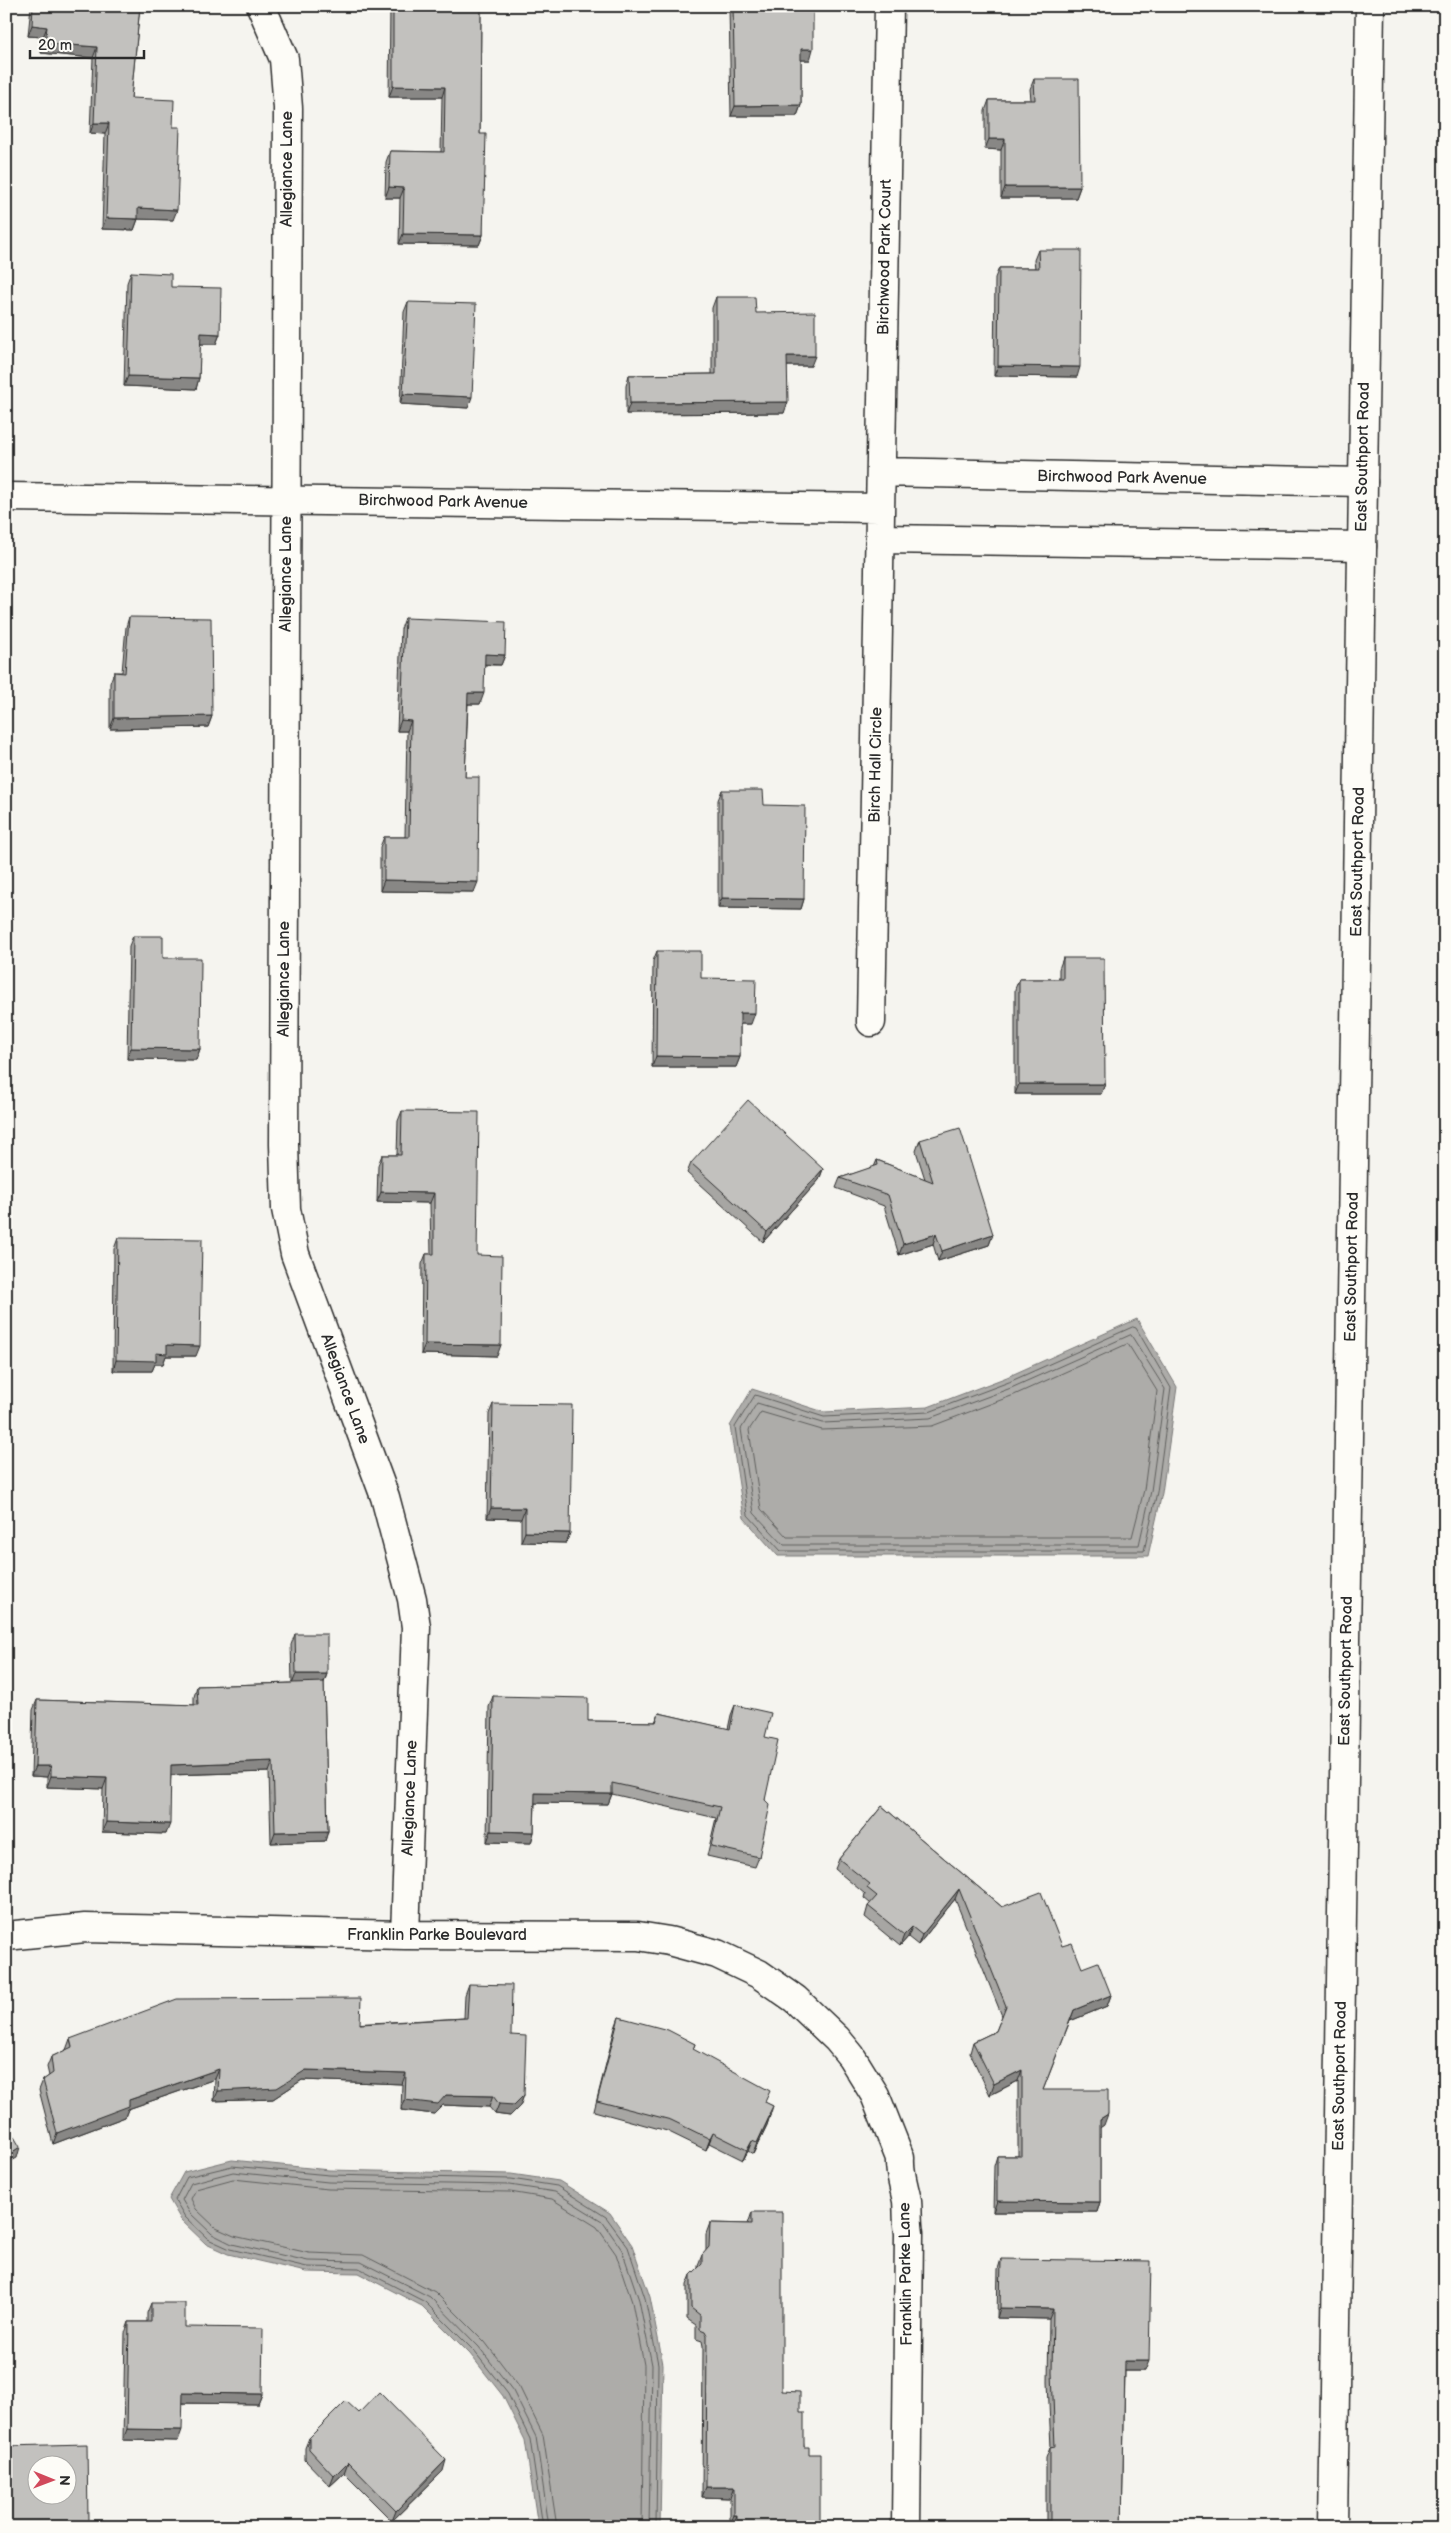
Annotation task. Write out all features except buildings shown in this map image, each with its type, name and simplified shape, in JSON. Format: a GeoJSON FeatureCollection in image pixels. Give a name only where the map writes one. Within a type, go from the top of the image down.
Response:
{"type":"FeatureCollection","features":[{"type":"Feature","properties":{"kind":"street","name":"Allegiance Lane"},"geometry":{"type":"LineString","coordinates":[[261,6],[284,59],[288,108],[284,1124],[286,1209],[295,1254],[385,1498],[412,1599],[416,1626],[405,1935]]}},
{"type":"Feature","properties":{"kind":"street","name":"Birchwood Park Court"},"geometry":{"type":"LineString","coordinates":[[880,508],[889,6]]}},
{"type":"Feature","properties":{"kind":"street","name":"East Southport Road"},"geometry":{"type":"LineString","coordinates":[[1333,2527],[1370,6]]}},
{"type":"Feature","properties":{"kind":"street","name":"Birchwood Park Avenue"},"geometry":{"type":"LineString","coordinates":[[881,472],[1363,482]]}},
{"type":"Feature","properties":{"kind":"street","name":"Birchwood Park Avenue"},"geometry":{"type":"LineString","coordinates":[[6,497],[286,499],[880,508]]}},
{"type":"Feature","properties":{"kind":"street","name":"Birch Hall Circle"},"geometry":{"type":"LineString","coordinates":[[871,1022],[880,508]]}},
{"type":"Feature","properties":{"kind":"street"},"geometry":{"type":"LineString","coordinates":[[880,539],[1362,546]]}},
{"type":"Feature","properties":{"kind":"street","name":"Franklin Parke Boulevard"},"geometry":{"type":"LineString","coordinates":[[6,1936],[85,1928],[405,1935],[624,1936],[669,1941],[717,1954],[764,1977],[795,1999],[837,2039]]}},
{"type":"Feature","properties":{"kind":"street","name":"Franklin Parke Lane"},"geometry":{"type":"LineString","coordinates":[[837,2039],[851,2056],[875,2096],[889,2126],[900,2158],[899,2168],[907,2202],[906,2217],[909,2233],[906,2527]]}},
{"type":"Feature","properties":{"kind":"water"},"geometry":{"type":"Polygon","coordinates":[[[1137,1319],[1177,1387],[1162,1493],[1148,1556],[778,1556],[744,1518],[730,1426],[752,1389],[824,1412],[928,1407],[1007,1377],[1137,1319]]]}},
{"type":"Feature","properties":{"kind":"water"},"geometry":{"type":"Polygon","coordinates":[[[232,2160],[329,2170],[511,2174],[559,2181],[610,2213],[632,2245],[650,2297],[663,2364],[660,2527],[538,2527],[525,2440],[503,2396],[470,2354],[422,2306],[358,2273],[306,2272],[228,2254],[206,2244],[181,2220],[169,2199],[184,2172],[232,2160]]]}}]}
